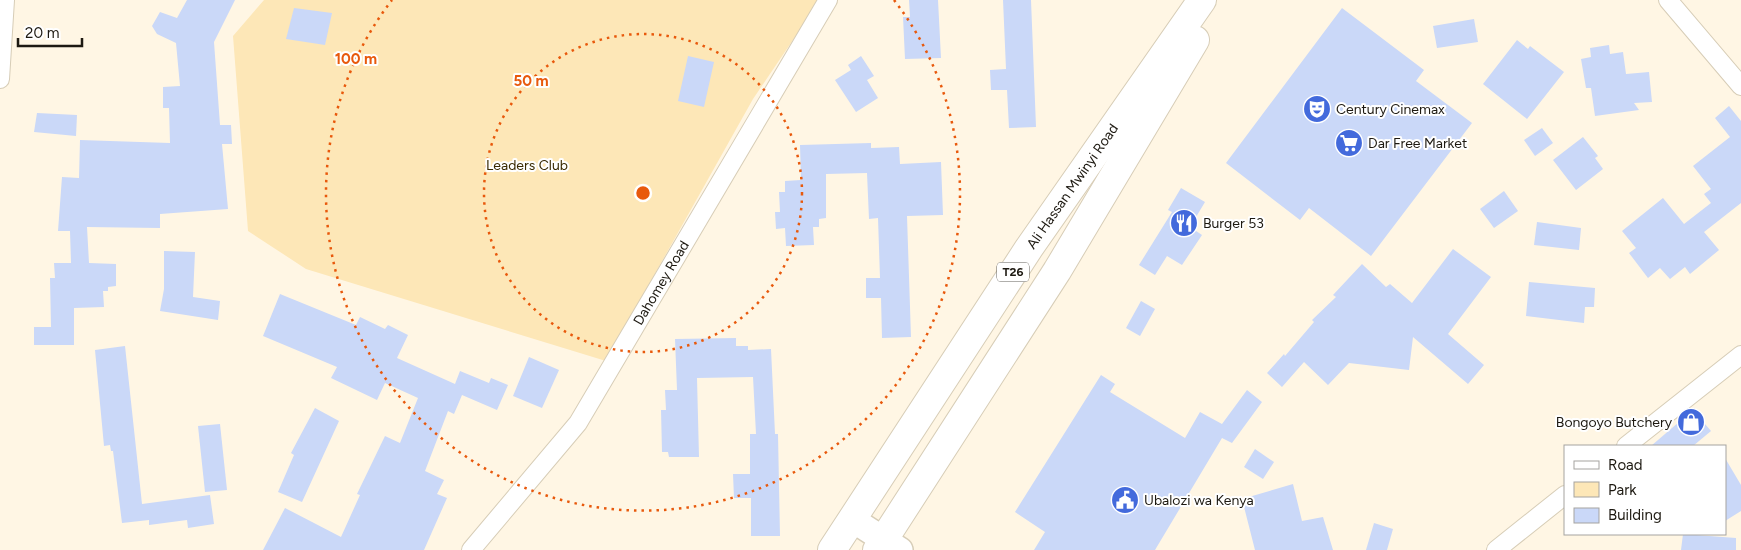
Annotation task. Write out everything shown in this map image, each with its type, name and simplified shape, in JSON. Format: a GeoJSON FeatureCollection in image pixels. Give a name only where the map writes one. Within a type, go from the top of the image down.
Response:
{"type":"FeatureCollection","features":[{"type":"Feature","properties":{"kind":"highway","name":"Ali Hassan Mwinyi Road"},"geometry":{"type":"LineString","coordinates":[[832,550],[1029,248],[1202,0]]}},
{"type":"Feature","properties":{"kind":"highway","name":"Ali Hassan Mwinyi Road"},"geometry":{"type":"LineString","coordinates":[[887,546],[1057,271],[1219,0]]}},
{"type":"Feature","properties":{"kind":"street"},"geometry":{"type":"LineString","coordinates":[[0,79],[5,0]]}},
{"type":"Feature","properties":{"kind":"street","name":"Dahomey Road"},"geometry":{"type":"LineString","coordinates":[[471,550],[578,423],[828,0]]}},
{"type":"Feature","properties":{"kind":"street"},"geometry":{"type":"LineString","coordinates":[[1668,0],[1741,86]]}},
{"type":"Feature","properties":{"kind":"street"},"geometry":{"type":"LineString","coordinates":[[1627,445],[1741,355]]}},
{"type":"Feature","properties":{"kind":"street"},"geometry":{"type":"LineString","coordinates":[[1496,550],[1564,497]]}},
{"type":"Feature","properties":{"kind":"street"},"geometry":{"type":"LineString","coordinates":[[853,520],[887,546]]}},
{"type":"Feature","properties":{"kind":"green space","name":"Leaders Club"},"geometry":{"type":"Polygon","coordinates":[[[264,0],[820,0],[753,99],[606,361],[306,269],[248,231],[233,36],[264,0]]]}},
{"type":"Feature","properties":{"kind":"building"},"geometry":{"type":"Polygon","coordinates":[[[187,0],[235,0],[214,42],[220,125],[231,125],[232,144],[222,144],[228,209],[160,214],[160,228],[87,227],[89,263],[116,264],[116,286],[108,287],[108,291],[103,291],[104,307],[74,308],[74,345],[34,345],[34,327],[51,327],[50,278],[55,278],[54,263],[71,263],[70,231],[58,231],[62,177],[79,178],[80,140],[170,143],[169,108],[163,108],[163,87],[180,86],[176,43],[157,34],[152,26],[160,12],[177,18],[187,0]]]}},
{"type":"Feature","properties":{"kind":"building"},"geometry":{"type":"Polygon","coordinates":[[[909,0],[938,0],[941,58],[905,59],[903,17],[910,17],[909,0]]]}},
{"type":"Feature","properties":{"kind":"building"},"geometry":{"type":"Polygon","coordinates":[[[1003,0],[1031,0],[1036,127],[1009,128],[1007,90],[991,90],[990,70],[1006,69],[1003,0]]]}},
{"type":"Feature","properties":{"kind":"building"},"geometry":{"type":"Polygon","coordinates":[[[294,8],[332,13],[325,45],[286,39],[294,8]]]}},
{"type":"Feature","properties":{"kind":"building","name":"Dar Free Market"},"geometry":{"type":"Polygon","coordinates":[[[1342,8],[1424,70],[1416,81],[1472,123],[1371,256],[1309,208],[1300,220],[1226,163],[1342,8]]]}},
{"type":"Feature","properties":{"kind":"building"},"geometry":{"type":"Polygon","coordinates":[[[1474,19],[1478,42],[1437,48],[1433,26],[1474,19]]]}},
{"type":"Feature","properties":{"kind":"building"},"geometry":{"type":"Polygon","coordinates":[[[1517,40],[1528,49],[1530,46],[1564,72],[1527,119],[1483,84],[1517,40]]]}},
{"type":"Feature","properties":{"kind":"building"},"geometry":{"type":"Polygon","coordinates":[[[1609,45],[1610,54],[1623,52],[1626,74],[1649,72],[1652,102],[1634,103],[1639,110],[1595,116],[1591,88],[1586,88],[1581,59],[1591,57],[1590,48],[1609,45]]]}},
{"type":"Feature","properties":{"kind":"building"},"geometry":{"type":"Polygon","coordinates":[[[688,56],[714,62],[704,107],[678,101],[688,56]]]}},
{"type":"Feature","properties":{"kind":"building"},"geometry":{"type":"Polygon","coordinates":[[[861,56],[874,76],[867,80],[878,98],[856,112],[835,80],[851,70],[848,65],[861,56]]]}},
{"type":"Feature","properties":{"kind":"building"},"geometry":{"type":"Polygon","coordinates":[[[1729,106],[1741,121],[1741,203],[1704,232],[1719,250],[1690,274],[1685,267],[1670,279],[1660,268],[1648,278],[1629,253],[1636,248],[1622,231],[1663,198],[1684,224],[1711,203],[1704,194],[1711,189],[1693,166],[1730,137],[1715,118],[1729,106]]]}},
{"type":"Feature","properties":{"kind":"building"},"geometry":{"type":"Polygon","coordinates":[[[37,113],[77,115],[76,136],[34,132],[37,113]]]}},
{"type":"Feature","properties":{"kind":"building"},"geometry":{"type":"Polygon","coordinates":[[[1542,128],[1553,143],[1535,156],[1524,140],[1542,128]]]}},
{"type":"Feature","properties":{"kind":"building"},"geometry":{"type":"Polygon","coordinates":[[[1583,137],[1598,156],[1595,158],[1603,169],[1576,190],[1553,160],[1583,137]]]}},
{"type":"Feature","properties":{"kind":"building"},"geometry":{"type":"Polygon","coordinates":[[[871,143],[871,148],[899,147],[900,164],[941,162],[943,215],[907,216],[911,337],[882,338],[881,298],[866,298],[866,278],[880,278],[878,218],[869,219],[867,173],[826,174],[826,218],[819,219],[819,227],[813,227],[814,245],[786,246],[785,228],[776,229],[775,212],[780,212],[779,192],[785,192],[785,181],[801,180],[800,145],[871,143]]]}},
{"type":"Feature","properties":{"kind":"building"},"geometry":{"type":"Polygon","coordinates":[[[1181,188],[1205,202],[1190,227],[1202,235],[1182,265],[1167,256],[1155,275],[1139,265],[1172,212],[1168,210],[1181,188]]]}},
{"type":"Feature","properties":{"kind":"building"},"geometry":{"type":"Polygon","coordinates":[[[1504,191],[1518,211],[1494,228],[1480,209],[1504,191]]]}},
{"type":"Feature","properties":{"kind":"building"},"geometry":{"type":"Polygon","coordinates":[[[1537,222],[1581,228],[1579,250],[1534,245],[1537,222]]]}},
{"type":"Feature","properties":{"kind":"building"},"geometry":{"type":"Polygon","coordinates":[[[1453,249],[1491,277],[1448,334],[1484,365],[1468,384],[1413,337],[1409,370],[1349,363],[1328,385],[1304,362],[1282,387],[1267,373],[1284,354],[1285,356],[1314,322],[1312,320],[1336,297],[1333,295],[1362,264],[1386,287],[1390,284],[1412,303],[1453,249]]]}},
{"type":"Feature","properties":{"kind":"building"},"geometry":{"type":"Polygon","coordinates":[[[164,251],[195,252],[193,297],[220,301],[218,320],[160,311],[164,289],[164,251]]]}},
{"type":"Feature","properties":{"kind":"building"},"geometry":{"type":"Polygon","coordinates":[[[1529,282],[1595,288],[1594,307],[1585,307],[1584,323],[1526,316],[1529,282]]]}},
{"type":"Feature","properties":{"kind":"building"},"geometry":{"type":"Polygon","coordinates":[[[280,294],[356,325],[360,317],[385,329],[388,325],[408,335],[397,358],[455,384],[460,371],[489,383],[491,378],[508,385],[497,410],[462,395],[454,414],[448,411],[425,471],[444,480],[437,494],[447,498],[424,550],[263,550],[285,508],[341,537],[360,495],[357,494],[385,436],[400,443],[418,398],[385,383],[377,400],[331,378],[337,367],[263,336],[280,294]]]}},
{"type":"Feature","properties":{"kind":"building"},"geometry":{"type":"Polygon","coordinates":[[[1141,301],[1155,309],[1140,336],[1126,328],[1141,301]]]}},
{"type":"Feature","properties":{"kind":"building"},"geometry":{"type":"Polygon","coordinates":[[[736,338],[736,346],[748,346],[748,350],[771,349],[775,434],[778,434],[780,536],[751,536],[751,498],[734,498],[733,474],[750,474],[750,434],[756,434],[753,377],[697,378],[699,457],[669,457],[668,452],[662,452],[661,410],[666,410],[665,390],[677,390],[675,339],[736,338]]]}},
{"type":"Feature","properties":{"kind":"building"},"geometry":{"type":"Polygon","coordinates":[[[125,346],[142,504],[210,495],[214,524],[188,528],[187,520],[149,525],[149,520],[122,523],[113,451],[111,451],[110,445],[104,446],[95,350],[125,346]]]}},
{"type":"Feature","properties":{"kind":"building"},"geometry":{"type":"Polygon","coordinates":[[[529,357],[559,370],[542,408],[513,396],[529,357]]]}},
{"type":"Feature","properties":{"kind":"building","name":"Ubalozi wa Kenya"},"geometry":{"type":"Polygon","coordinates":[[[1101,375],[1115,384],[1110,392],[1185,438],[1200,412],[1222,424],[1247,390],[1262,402],[1232,443],[1222,438],[1155,550],[1034,550],[1045,532],[1015,512],[1101,375]]]}},
{"type":"Feature","properties":{"kind":"building"},"geometry":{"type":"Polygon","coordinates":[[[315,408],[339,421],[302,502],[278,492],[294,455],[291,453],[315,408]]]}},
{"type":"Feature","properties":{"kind":"building"},"geometry":{"type":"Polygon","coordinates":[[[1693,410],[1711,431],[1694,445],[1652,445],[1693,410]]]}},
{"type":"Feature","properties":{"kind":"building"},"geometry":{"type":"Polygon","coordinates":[[[220,424],[227,490],[205,492],[198,426],[220,424]]]}},
{"type":"Feature","properties":{"kind":"building"},"geometry":{"type":"Polygon","coordinates":[[[1255,449],[1274,462],[1263,479],[1244,467],[1255,449]]]}},
{"type":"Feature","properties":{"kind":"building"},"geometry":{"type":"Polygon","coordinates":[[[1726,460],[1741,485],[1741,511],[1726,520],[1726,460]]]}},
{"type":"Feature","properties":{"kind":"building"},"geometry":{"type":"Polygon","coordinates":[[[1293,484],[1302,521],[1323,517],[1333,550],[1255,550],[1242,499],[1293,484]]]}},
{"type":"Feature","properties":{"kind":"building"},"geometry":{"type":"Polygon","coordinates":[[[1374,523],[1393,529],[1387,550],[1366,550],[1374,523]]]}},
{"type":"Feature","properties":{"kind":"building"},"geometry":{"type":"Polygon","coordinates":[[[1683,535],[1736,538],[1736,550],[1681,550],[1683,535]]]}},
{"type":"Feature","properties":{"kind":"place","name":"Century Cinemax"},"geometry":{"type":"Point","coordinates":[1317,109]}},
{"type":"Feature","properties":{"kind":"place","name":"Dar Free Market"},"geometry":{"type":"Point","coordinates":[1349,143]}},
{"type":"Feature","properties":{"kind":"place","name":"Burger 53"},"geometry":{"type":"Point","coordinates":[1184,223]}},
{"type":"Feature","properties":{"kind":"place","name":"Bongoyo Butchery"},"geometry":{"type":"Point","coordinates":[1691,422]}},
{"type":"Feature","properties":{"kind":"place","name":"Ubalozi wa Kenya"},"geometry":{"type":"Point","coordinates":[1125,500]}}]}
